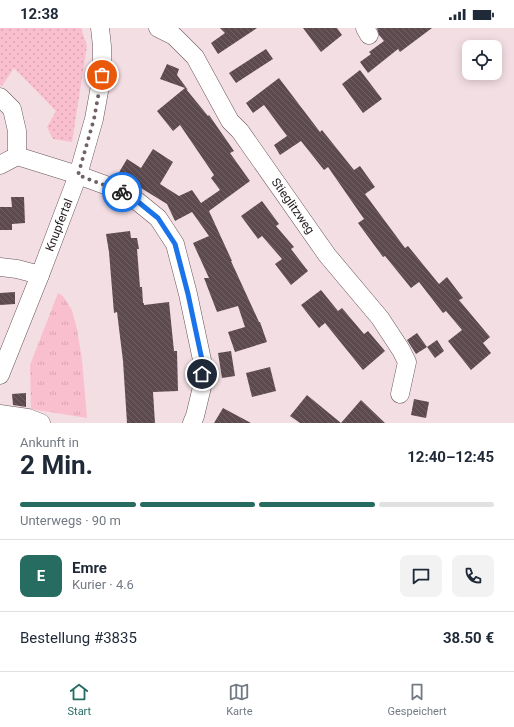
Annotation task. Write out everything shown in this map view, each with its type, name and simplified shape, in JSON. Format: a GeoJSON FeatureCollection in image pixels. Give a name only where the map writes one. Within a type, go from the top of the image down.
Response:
{"type":"FeatureCollection","features":[{"type":"Feature","properties":{"kind":"street","name":"Knupfertal"},"geometry":{"type":"LineString","coordinates":[[0,375],[3,357],[40,275],[78,175],[94,119],[102,75],[102,46],[100,28]]}},
{"type":"Feature","properties":{"kind":"street","name":"Stieglitzweg"},"geometry":{"type":"LineString","coordinates":[[158,28],[174,36],[195,57],[230,121],[240,131],[327,256],[380,318],[407,362],[400,394]]}},
{"type":"Feature","properties":{"kind":"street"},"geometry":{"type":"LineString","coordinates":[[0,97],[12,109],[17,131],[17,156]]}},
{"type":"Feature","properties":{"kind":"street"},"geometry":{"type":"LineString","coordinates":[[0,165],[17,156],[78,175],[119,190],[137,201],[158,218],[175,244],[188,294],[202,360],[202,387],[192,423]]}},
{"type":"Feature","properties":{"kind":"street"},"geometry":{"type":"LineString","coordinates":[[0,267],[17,269],[40,275]]}},
{"type":"Feature","properties":{"kind":"street"},"geometry":{"type":"LineString","coordinates":[[0,414],[28,418],[41,423]]}},
{"type":"Feature","properties":{"kind":"green space"},"geometry":{"type":"Polygon","coordinates":[[[0,28],[81,28],[87,46],[72,142],[53,139],[47,127],[56,111],[14,68],[2,86],[0,85],[0,28]]]}},
{"type":"Feature","properties":{"kind":"green space"},"geometry":{"type":"Polygon","coordinates":[[[58,293],[63,296],[72,310],[77,329],[82,360],[87,418],[31,409],[30,365],[58,293]]]}},
{"type":"Feature","properties":{"kind":"building"},"geometry":{"type":"Polygon","coordinates":[[[220,28],[257,28],[218,54],[211,43],[225,33],[220,28]]]}},
{"type":"Feature","properties":{"kind":"building"},"geometry":{"type":"Polygon","coordinates":[[[303,28],[337,28],[342,35],[321,52],[303,28]]]}},
{"type":"Feature","properties":{"kind":"building"},"geometry":{"type":"Polygon","coordinates":[[[377,28],[432,28],[400,52],[398,49],[368,73],[360,62],[371,54],[369,52],[384,41],[379,35],[377,28]]]}},
{"type":"Feature","properties":{"kind":"building"},"geometry":{"type":"Polygon","coordinates":[[[266,49],[273,59],[236,83],[229,73],[266,49]]]}},
{"type":"Feature","properties":{"kind":"building"},"geometry":{"type":"Polygon","coordinates":[[[167,64],[179,69],[177,75],[188,90],[186,89],[208,116],[209,115],[234,151],[230,153],[250,181],[209,211],[260,322],[267,342],[235,352],[228,332],[245,327],[238,306],[217,312],[204,278],[209,278],[193,243],[209,236],[192,212],[175,221],[167,204],[118,174],[127,159],[141,168],[153,149],[173,162],[160,184],[179,196],[192,190],[201,203],[220,190],[211,178],[214,175],[180,125],[173,131],[157,111],[185,88],[160,79],[167,64]]]}},
{"type":"Feature","properties":{"kind":"building"},"geometry":{"type":"Polygon","coordinates":[[[360,70],[382,99],[363,113],[342,84],[360,70]]]}},
{"type":"Feature","properties":{"kind":"building"},"geometry":{"type":"Polygon","coordinates":[[[279,78],[320,132],[322,130],[354,170],[360,166],[375,187],[365,194],[405,248],[408,246],[439,284],[447,277],[463,298],[459,300],[490,337],[483,343],[491,353],[471,370],[448,341],[462,330],[446,311],[443,313],[419,282],[411,288],[385,256],[383,257],[358,223],[364,219],[328,167],[324,170],[301,141],[280,155],[274,145],[287,136],[264,105],[253,113],[246,103],[279,78]]]}},
{"type":"Feature","properties":{"kind":"building"},"geometry":{"type":"Polygon","coordinates":[[[11,197],[24,197],[25,223],[12,224],[12,230],[0,230],[0,207],[12,207],[11,197]]]}},
{"type":"Feature","properties":{"kind":"building"},"geometry":{"type":"Polygon","coordinates":[[[262,201],[279,224],[276,226],[294,247],[291,249],[308,271],[291,285],[275,264],[282,259],[262,236],[258,239],[241,216],[262,201]]]}},
{"type":"Feature","properties":{"kind":"building"},"geometry":{"type":"Polygon","coordinates":[[[130,231],[131,238],[137,238],[139,249],[137,249],[140,287],[142,287],[143,303],[144,305],[169,302],[174,351],[177,351],[178,391],[153,392],[155,423],[127,423],[123,361],[117,312],[114,313],[106,234],[130,231]]]}},
{"type":"Feature","properties":{"kind":"building"},"geometry":{"type":"Polygon","coordinates":[[[321,290],[338,311],[342,308],[364,334],[368,331],[385,351],[363,370],[325,323],[319,328],[301,305],[321,290]]]}},
{"type":"Feature","properties":{"kind":"building"},"geometry":{"type":"Polygon","coordinates":[[[15,292],[15,304],[0,305],[0,293],[15,292]]]}},
{"type":"Feature","properties":{"kind":"building"},"geometry":{"type":"Polygon","coordinates":[[[417,333],[427,347],[416,354],[407,340],[417,333]]]}},
{"type":"Feature","properties":{"kind":"building"},"geometry":{"type":"Polygon","coordinates":[[[437,340],[444,351],[435,358],[427,347],[437,340]]]}},
{"type":"Feature","properties":{"kind":"building"},"geometry":{"type":"Polygon","coordinates":[[[231,351],[235,376],[222,378],[218,353],[231,351]]]}},
{"type":"Feature","properties":{"kind":"building"},"geometry":{"type":"Polygon","coordinates":[[[270,367],[276,391],[252,397],[246,373],[270,367]]]}},
{"type":"Feature","properties":{"kind":"building"},"geometry":{"type":"Polygon","coordinates":[[[26,393],[26,407],[13,405],[12,394],[26,393]]]}},
{"type":"Feature","properties":{"kind":"building"},"geometry":{"type":"Polygon","coordinates":[[[307,395],[341,423],[300,423],[290,416],[307,395]]]}},
{"type":"Feature","properties":{"kind":"building"},"geometry":{"type":"Polygon","coordinates":[[[414,399],[429,402],[426,418],[411,415],[414,399]]]}},
{"type":"Feature","properties":{"kind":"building"},"geometry":{"type":"Polygon","coordinates":[[[361,400],[385,423],[341,423],[361,400]]]}},
{"type":"Feature","properties":{"kind":"building"},"geometry":{"type":"Polygon","coordinates":[[[223,408],[251,423],[214,423],[223,408]]]}},
{"type":"Feature","properties":{"kind":"way so far"},"geometry":{"type":"LineString","coordinates":[[102,75],[94,119],[78,175],[122,192]]}},
{"type":"Feature","properties":{"kind":"route"},"geometry":{"type":"LineString","coordinates":[[122,192],[137,201],[158,218],[175,244],[188,294],[202,360],[202,374]]}}]}
